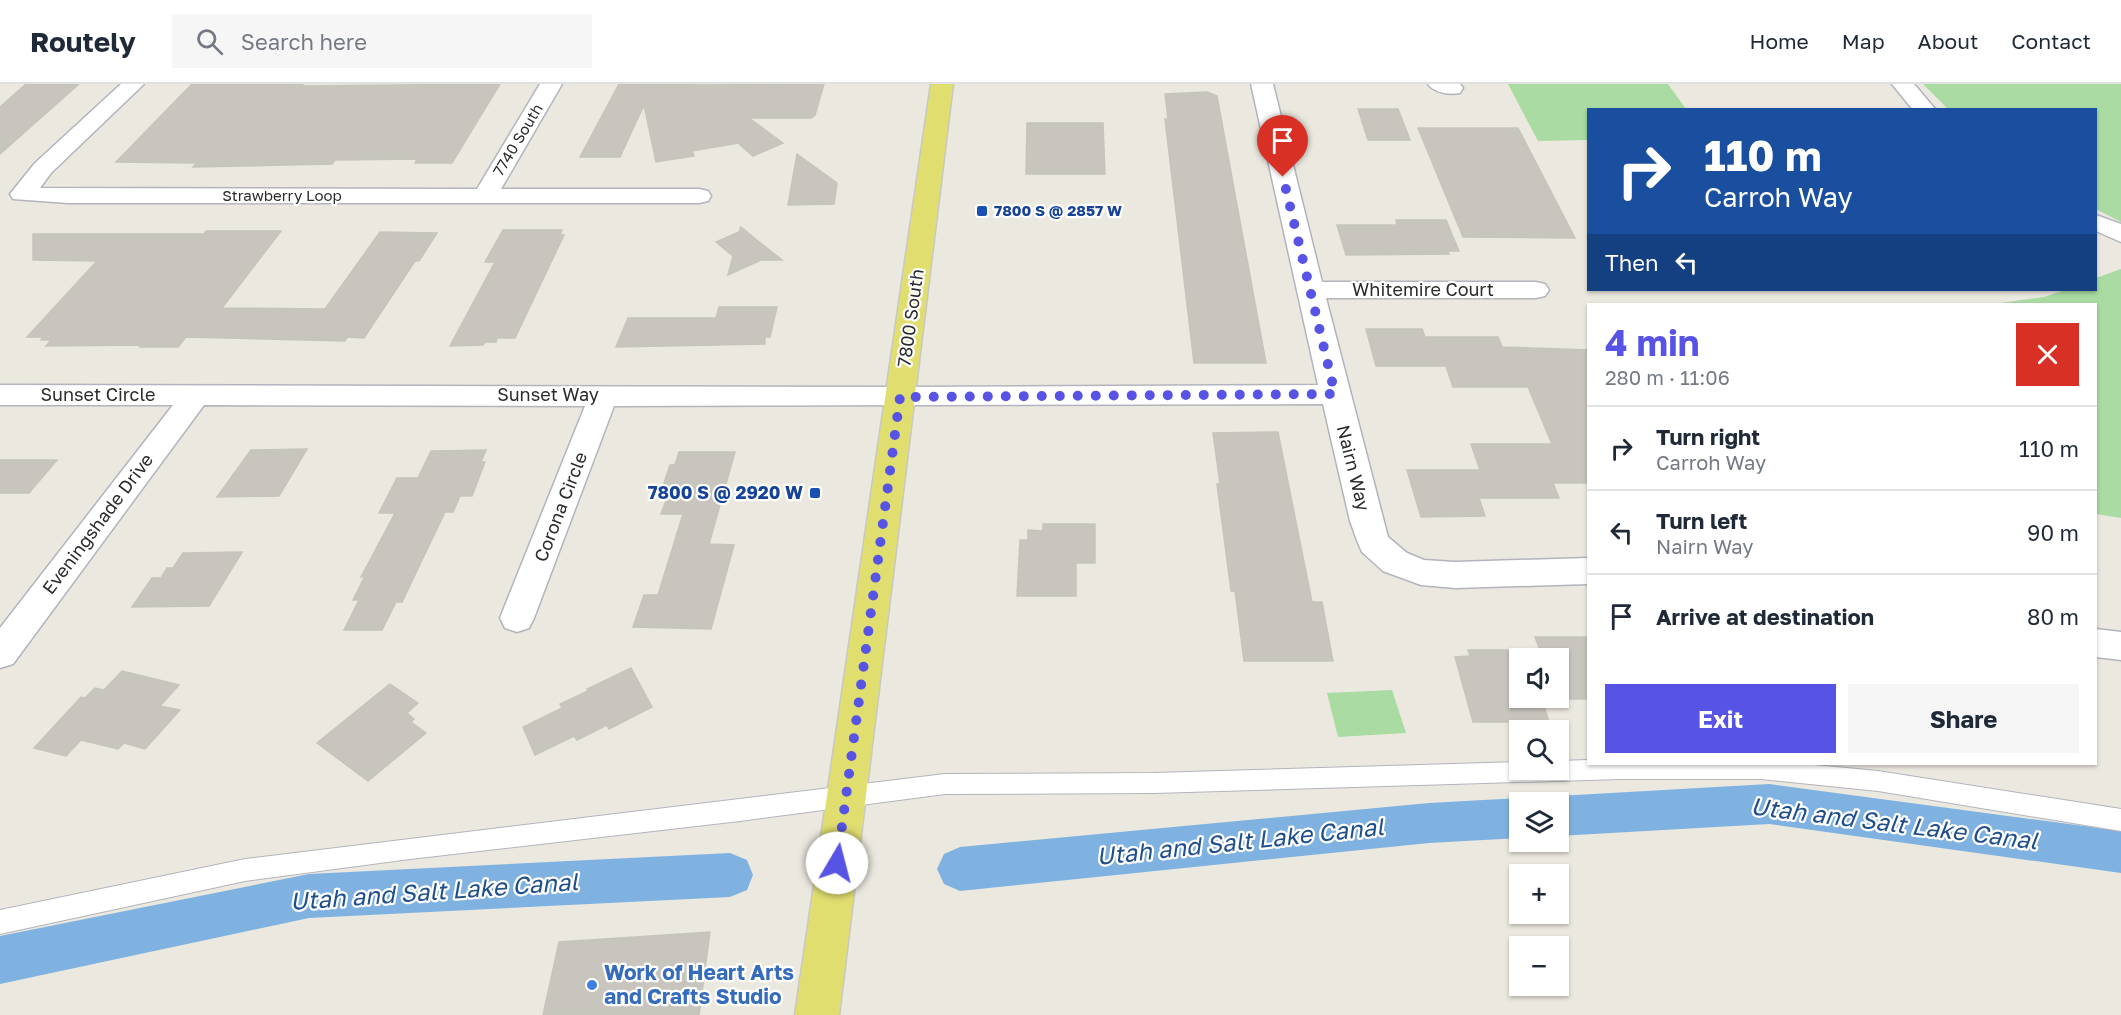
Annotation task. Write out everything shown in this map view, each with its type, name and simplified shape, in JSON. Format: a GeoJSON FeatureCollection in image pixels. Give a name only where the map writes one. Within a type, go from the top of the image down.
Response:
{"type":"FeatureCollection","features":[{"type":"Feature","properties":{"kind":"main road","name":"7800 South"},"geometry":{"type":"LineString","coordinates":[[817,1015],[942,84]]}},
{"type":"Feature","properties":{"kind":"street","name":"Strawberry Loop"},"geometry":{"type":"LineString","coordinates":[[133,84],[43,168],[22,195],[699,196]]}},
{"type":"Feature","properties":{"kind":"street","name":"7740 South"},"geometry":{"type":"LineString","coordinates":[[485,196],[551,84]]}},
{"type":"Feature","properties":{"kind":"street","name":"Nairn Way"},"geometry":{"type":"LineString","coordinates":[[1262,84],[1335,394],[1366,521],[1374,543],[1395,562],[1421,572],[1455,575],[1587,571]]}},
{"type":"Feature","properties":{"kind":"street"},"geometry":{"type":"LineString","coordinates":[[1903,84],[1923,108]]}},
{"type":"Feature","properties":{"kind":"street"},"geometry":{"type":"LineString","coordinates":[[2097,222],[2121,234]]}},
{"type":"Feature","properties":{"kind":"street","name":"Whitemire Court"},"geometry":{"type":"LineString","coordinates":[[1310,290],[1536,290]]}},
{"type":"Feature","properties":{"kind":"street","name":"Sunset Way"},"geometry":{"type":"LineString","coordinates":[[195,395],[900,397],[1335,394]]}},
{"type":"Feature","properties":{"kind":"street","name":"Sunset Circle"},"geometry":{"type":"LineString","coordinates":[[0,395],[195,395]]}},
{"type":"Feature","properties":{"kind":"street","name":"Eveningshade Drive"},"geometry":{"type":"LineString","coordinates":[[0,654],[195,395]]}},
{"type":"Feature","properties":{"kind":"street","name":"Corona Circle"},"geometry":{"type":"LineString","coordinates":[[517,618],[604,395]]}},
{"type":"Feature","properties":{"kind":"street"},"geometry":{"type":"LineString","coordinates":[[2097,643],[2121,646]]}},
{"type":"Feature","properties":{"kind":"lane"},"geometry":{"type":"LineString","coordinates":[[0,922],[245,870],[945,784],[1154,783],[1620,769],[1761,769],[1878,781],[2121,820]]}},
{"type":"Feature","properties":{"kind":"green space"},"geometry":{"type":"Polygon","coordinates":[[[1508,84],[1668,84],[1685,108],[1587,108],[1587,140],[1538,141],[1508,84]]]}},
{"type":"Feature","properties":{"kind":"green space"},"geometry":{"type":"Polygon","coordinates":[[[1923,84],[2121,84],[2121,222],[2097,210],[2097,108],[1947,108],[1923,84]]]}},
{"type":"Feature","properties":{"kind":"green space"},"geometry":{"type":"Polygon","coordinates":[[[2121,269],[2121,518],[2097,514],[2097,303],[2000,303],[2044,297],[2062,291],[2097,291],[2097,278],[2121,269]]]}},
{"type":"Feature","properties":{"kind":"green space"},"geometry":{"type":"Polygon","coordinates":[[[1392,690],[1406,733],[1338,737],[1327,693],[1392,690]]]}},
{"type":"Feature","properties":{"kind":"building"},"geometry":{"type":"Polygon","coordinates":[[[26,84],[79,84],[0,154],[0,107],[26,84]]]}},
{"type":"Feature","properties":{"kind":"building"},"geometry":{"type":"Polygon","coordinates":[[[192,84],[303,84],[301,86],[500,84],[452,163],[415,163],[417,159],[335,160],[332,164],[193,167],[197,163],[116,162],[192,84]]]}},
{"type":"Feature","properties":{"kind":"building"},"geometry":{"type":"Polygon","coordinates":[[[619,84],[824,84],[815,115],[811,118],[749,118],[783,143],[753,156],[738,143],[692,151],[694,156],[656,162],[644,105],[620,157],[580,157],[619,84]]]}},
{"type":"Feature","properties":{"kind":"building"},"geometry":{"type":"Polygon","coordinates":[[[1207,92],[1217,96],[1266,363],[1194,363],[1165,119],[1168,119],[1165,94],[1207,92]]]}},
{"type":"Feature","properties":{"kind":"building"},"geometry":{"type":"Polygon","coordinates":[[[1358,109],[1398,109],[1410,140],[1368,140],[1358,109]]]}},
{"type":"Feature","properties":{"kind":"building"},"geometry":{"type":"Polygon","coordinates":[[[1027,123],[1103,123],[1105,174],[1026,174],[1027,123]]]}},
{"type":"Feature","properties":{"kind":"building"},"geometry":{"type":"Polygon","coordinates":[[[1418,128],[1518,128],[1575,238],[1463,237],[1418,128]]]}},
{"type":"Feature","properties":{"kind":"building"},"geometry":{"type":"Polygon","coordinates":[[[797,154],[837,183],[834,204],[788,205],[797,154]]]}},
{"type":"Feature","properties":{"kind":"building"},"geometry":{"type":"Polygon","coordinates":[[[1396,220],[1446,220],[1459,251],[1447,251],[1449,254],[1346,255],[1337,225],[1397,225],[1396,220]]]}},
{"type":"Feature","properties":{"kind":"building"},"geometry":{"type":"Polygon","coordinates":[[[741,227],[782,260],[761,260],[728,275],[733,256],[716,242],[739,232],[741,227]]]}},
{"type":"Feature","properties":{"kind":"building"},"geometry":{"type":"Polygon","coordinates":[[[503,230],[562,230],[560,235],[564,235],[515,338],[497,338],[496,342],[485,342],[483,345],[450,346],[495,262],[485,262],[503,230]]]}},
{"type":"Feature","properties":{"kind":"building"},"geometry":{"type":"Polygon","coordinates":[[[206,231],[281,231],[222,308],[325,309],[380,232],[437,233],[419,261],[415,261],[364,338],[347,337],[345,341],[186,337],[178,347],[140,347],[142,345],[46,346],[51,340],[41,340],[43,337],[27,337],[97,261],[33,260],[33,234],[204,234],[206,231]]]}},
{"type":"Feature","properties":{"kind":"building"},"geometry":{"type":"Polygon","coordinates":[[[719,307],[777,307],[770,337],[765,337],[765,344],[616,347],[628,318],[716,318],[719,307]]]}},
{"type":"Feature","properties":{"kind":"building"},"geometry":{"type":"Polygon","coordinates":[[[1366,329],[1422,329],[1425,337],[1498,337],[1502,347],[1587,350],[1587,483],[1553,483],[1559,498],[1479,498],[1485,516],[1421,517],[1407,470],[1480,470],[1471,444],[1552,444],[1528,387],[1453,387],[1446,366],[1376,366],[1366,329]]]}},
{"type":"Feature","properties":{"kind":"building"},"geometry":{"type":"Polygon","coordinates":[[[1278,432],[1312,602],[1322,602],[1333,661],[1244,661],[1235,591],[1231,591],[1213,433],[1278,432]]]}},
{"type":"Feature","properties":{"kind":"building"},"geometry":{"type":"Polygon","coordinates":[[[307,449],[279,496],[217,497],[251,450],[307,449]]]}},
{"type":"Feature","properties":{"kind":"building"},"geometry":{"type":"Polygon","coordinates":[[[486,450],[481,462],[485,462],[472,496],[460,496],[453,512],[445,512],[402,602],[396,602],[382,630],[344,630],[359,600],[353,600],[365,576],[361,577],[395,513],[379,513],[397,478],[418,478],[431,451],[486,450]]]}},
{"type":"Feature","properties":{"kind":"building"},"geometry":{"type":"Polygon","coordinates":[[[679,452],[735,452],[709,544],[734,545],[711,629],[633,627],[644,595],[658,595],[683,514],[661,514],[667,498],[659,498],[670,465],[675,465],[679,452]]]}},
{"type":"Feature","properties":{"kind":"building"},"geometry":{"type":"Polygon","coordinates":[[[0,460],[57,460],[29,493],[0,493],[0,460]]]}},
{"type":"Feature","properties":{"kind":"building"},"geometry":{"type":"Polygon","coordinates":[[[1043,524],[1095,524],[1095,563],[1076,563],[1076,596],[1017,596],[1020,540],[1028,540],[1028,530],[1043,531],[1043,524]]]}},
{"type":"Feature","properties":{"kind":"building"},"geometry":{"type":"Polygon","coordinates":[[[242,552],[209,606],[132,607],[152,578],[161,578],[167,568],[173,568],[183,553],[242,552]]]}},
{"type":"Feature","properties":{"kind":"building"},"geometry":{"type":"Polygon","coordinates":[[[1535,637],[1587,637],[1587,699],[1569,699],[1569,648],[1539,648],[1535,637]]]}},
{"type":"Feature","properties":{"kind":"building"},"geometry":{"type":"Polygon","coordinates":[[[1468,650],[1509,650],[1509,708],[1545,708],[1548,720],[1473,722],[1455,657],[1470,656],[1468,650]]]}},
{"type":"Feature","properties":{"kind":"building"},"geometry":{"type":"Polygon","coordinates":[[[631,668],[652,707],[609,729],[607,725],[577,740],[574,736],[535,755],[523,727],[562,708],[560,704],[588,691],[587,689],[631,668]]]}},
{"type":"Feature","properties":{"kind":"building"},"geometry":{"type":"Polygon","coordinates":[[[122,671],[179,685],[160,706],[180,710],[145,749],[124,743],[118,749],[81,740],[66,756],[34,748],[81,697],[85,698],[95,688],[104,690],[122,671]]]}},
{"type":"Feature","properties":{"kind":"building"},"geometry":{"type":"Polygon","coordinates":[[[390,684],[418,703],[407,713],[414,719],[411,722],[426,733],[368,781],[317,743],[390,684]]]}},
{"type":"Feature","properties":{"kind":"building"},"geometry":{"type":"Polygon","coordinates":[[[710,932],[699,1015],[543,1015],[559,942],[710,932]]]}},
{"type":"Feature","properties":{"kind":"waterway","name":"Utah and Salt Lake Canal"},"geometry":{"type":"LineString","coordinates":[[1569,815],[1769,804],[2121,852]]}},
{"type":"Feature","properties":{"kind":"waterway","name":"Utah and Salt Lake Canal"},"geometry":{"type":"LineString","coordinates":[[960,869],[1429,823],[1509,819]]}},
{"type":"Feature","properties":{"kind":"waterway","name":"Utah and Salt Lake Canal"},"geometry":{"type":"LineString","coordinates":[[0,960],[309,896],[730,875]]}},
{"type":"Feature","properties":{"kind":"place","name":"7800 S @ 2857 W"},"geometry":{"type":"Point","coordinates":[982,211]}},
{"type":"Feature","properties":{"kind":"place","name":"7800 S @ 2920 W"},"geometry":{"type":"Point","coordinates":[815,493]}},
{"type":"Feature","properties":{"kind":"place","name":"Work of Heart Arts and Crafts Studio"},"geometry":{"type":"Point","coordinates":[592,985]}},
{"type":"Feature","properties":{"kind":"route"},"geometry":{"type":"LineString","coordinates":[[837,863],[900,397],[1335,394],[1283,177]]}}]}
